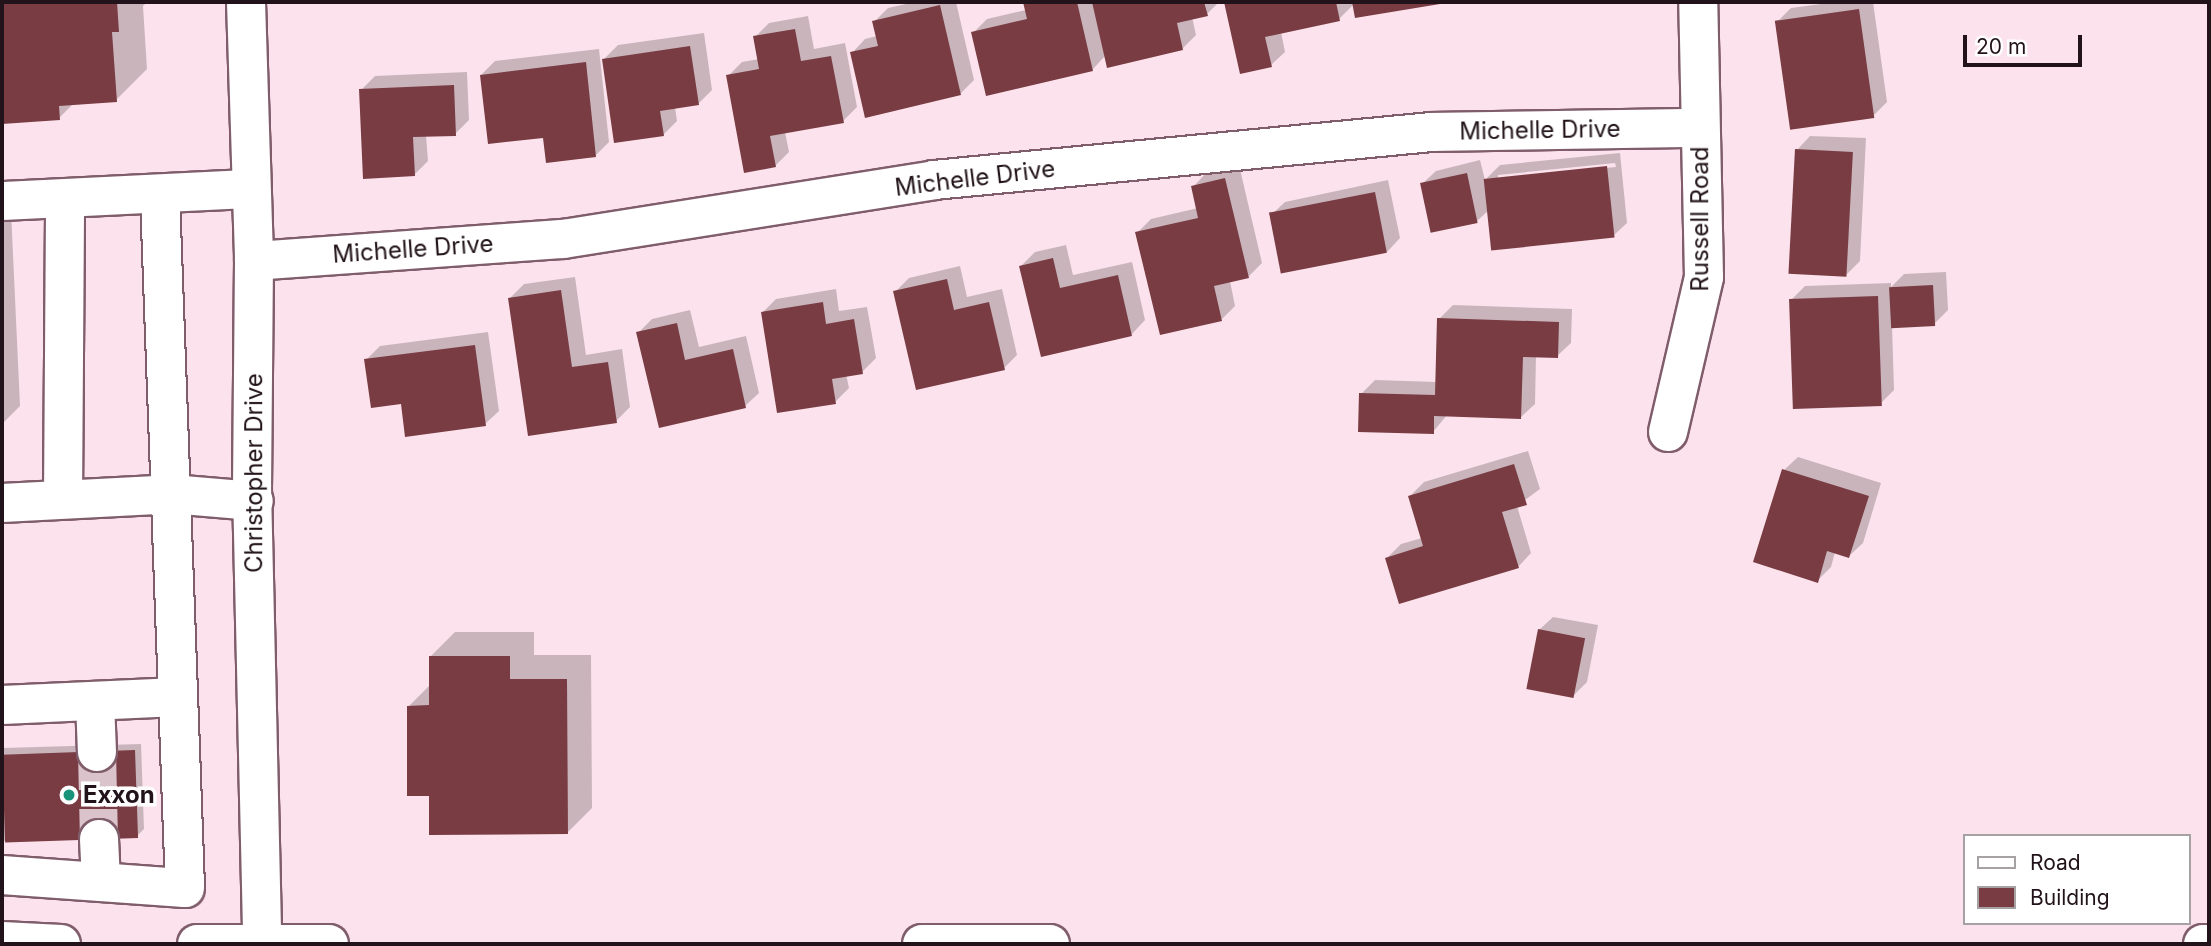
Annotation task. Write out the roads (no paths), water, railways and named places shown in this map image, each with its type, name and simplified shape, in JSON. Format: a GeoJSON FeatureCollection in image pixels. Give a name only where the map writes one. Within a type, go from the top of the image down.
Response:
{"type":"FeatureCollection","features":[{"type":"Feature","properties":{"kind":"street","name":"Christopher Drive"},"geometry":{"type":"LineString","coordinates":[[246,2],[249,189],[254,261],[254,501],[262,943]]}},
{"type":"Feature","properties":{"kind":"street","name":"Russell Road"},"geometry":{"type":"LineString","coordinates":[[1668,432],[1703,277],[1698,2]]}},
{"type":"Feature","properties":{"kind":"street","name":"Michelle Drive"},"geometry":{"type":"LineString","coordinates":[[254,261],[563,239],[934,180],[1432,132],[1699,128]]}},
{"type":"Feature","properties":{"kind":"street"},"geometry":{"type":"LineString","coordinates":[[2,201],[160,197],[249,189]]}},
{"type":"Feature","properties":{"kind":"street"},"geometry":{"type":"LineString","coordinates":[[2,875],[185,888],[160,197]]}},
{"type":"Feature","properties":{"kind":"street"},"geometry":{"type":"LineString","coordinates":[[63,499],[65,200]]}},
{"type":"Feature","properties":{"kind":"street"},"geometry":{"type":"LineString","coordinates":[[2,503],[171,494],[254,501]]}},
{"type":"Feature","properties":{"kind":"street"},"geometry":{"type":"LineString","coordinates":[[2,705],[178,697]]}},
{"type":"Feature","properties":{"kind":"street"},"geometry":{"type":"LineString","coordinates":[[95,701],[96,752]]}},
{"type":"Feature","properties":{"kind":"street"},"geometry":{"type":"LineString","coordinates":[[99,839],[101,882]]}},
{"type":"Feature","properties":{"kind":"street"},"geometry":{"type":"LineString","coordinates":[[2,941],[61,944]]}},
{"type":"Feature","properties":{"kind":"street"},"geometry":{"type":"LineString","coordinates":[[197,944],[329,944]]}},
{"type":"Feature","properties":{"kind":"street"},"geometry":{"type":"LineString","coordinates":[[922,944],[1050,944]]}},
{"type":"Feature","properties":{"kind":"street"},"geometry":{"type":"LineString","coordinates":[[2203,944],[2209,944]]}},
{"type":"Feature","properties":{"kind":"tunnel"},"geometry":{"type":"LineString","coordinates":[[97,752],[99,839]]}},
{"type":"Feature","properties":{"kind":"place","name":"Exxon"},"geometry":{"type":"Point","coordinates":[69,795]}}]}
